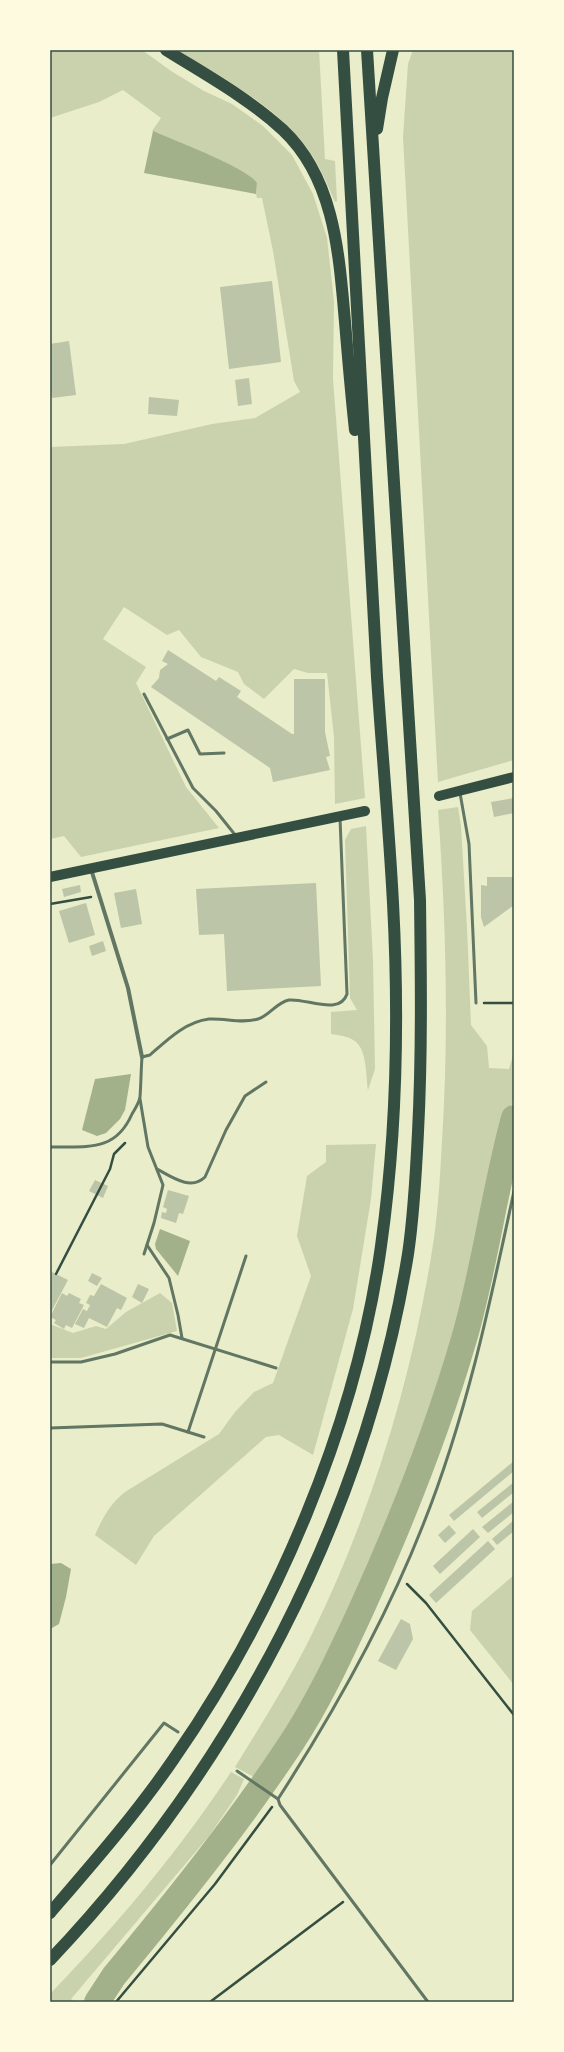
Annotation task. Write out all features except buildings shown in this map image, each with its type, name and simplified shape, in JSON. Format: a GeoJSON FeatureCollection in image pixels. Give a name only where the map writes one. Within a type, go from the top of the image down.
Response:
{"type":"FeatureCollection","features":[{"type":"Feature","properties":{"kind":"highway"},"geometry":{"type":"LineString","coordinates":[[166,50],[254,105],[284,131],[306,158],[324,193],[339,257],[379,710]]}},
{"type":"Feature","properties":{"kind":"highway"},"geometry":{"type":"LineString","coordinates":[[50,1913],[120,1831],[172,1762],[219,1690],[266,1604],[307,1511],[340,1422],[366,1329],[381,1248],[389,1173],[394,1095],[395,1002],[393,904],[379,710],[359,378],[343,50]]}},
{"type":"Feature","properties":{"kind":"highway"},"geometry":{"type":"LineString","coordinates":[[51,1960],[140,1854],[197,1777],[242,1706],[289,1619],[332,1522],[366,1429],[393,1335],[408,1251],[416,1174],[420,1096],[422,1004],[420,900],[367,50]]}},
{"type":"Feature","properties":{"kind":"highway"},"geometry":{"type":"LineString","coordinates":[[373,152],[382,98],[393,50]]}},
{"type":"Feature","properties":{"kind":"main road"},"geometry":{"type":"LineString","coordinates":[[439,796],[514,777]]}},
{"type":"Feature","properties":{"kind":"main road"},"geometry":{"type":"LineString","coordinates":[[50,877],[365,811]]}},
{"type":"Feature","properties":{"kind":"street"},"geometry":{"type":"LineString","coordinates":[[91,869],[128,988],[142,1057]]}},
{"type":"Feature","properties":{"kind":"lane"},"geometry":{"type":"LineString","coordinates":[[144,694],[193,788],[216,811],[238,838]]}},
{"type":"Feature","properties":{"kind":"lane"},"geometry":{"type":"LineString","coordinates":[[167,739],[188,730],[200,754],[224,753]]}},
{"type":"Feature","properties":{"kind":"lane"},"geometry":{"type":"LineString","coordinates":[[460,791],[469,844],[476,1003]]}},
{"type":"Feature","properties":{"kind":"lane"},"geometry":{"type":"LineString","coordinates":[[144,1254],[163,1185],[148,1147],[140,1099],[142,1057],[150,1055],[190,1024],[209,1019],[248,1022],[260,1018],[288,1000],[299,1000],[328,1005],[340,1004],[345,1001],[347,994],[340,817]]}},
{"type":"Feature","properties":{"kind":"lane"},"geometry":{"type":"LineString","coordinates":[[157,1169],[184,1182],[201,1182],[205,1177],[226,1130],[245,1096],[266,1082]]}},
{"type":"Feature","properties":{"kind":"lane"},"geometry":{"type":"LineString","coordinates":[[50,1147],[90,1145],[113,1141],[119,1136],[130,1120],[140,1099]]}},
{"type":"Feature","properties":{"kind":"lane"},"geometry":{"type":"LineString","coordinates":[[277,1798],[316,1739],[348,1685],[379,1625],[423,1526],[451,1448],[464,1403],[494,1285],[514,1191]]}},
{"type":"Feature","properties":{"kind":"lane"},"geometry":{"type":"LineString","coordinates":[[147,1246],[169,1278],[182,1338]]}},
{"type":"Feature","properties":{"kind":"lane"},"geometry":{"type":"LineString","coordinates":[[188,1432],[246,1256]]}},
{"type":"Feature","properties":{"kind":"lane"},"geometry":{"type":"LineString","coordinates":[[50,1362],[81,1362],[115,1354],[170,1335],[276,1368]]}},
{"type":"Feature","properties":{"kind":"lane"},"geometry":{"type":"LineString","coordinates":[[50,1428],[162,1424],[204,1437]]}},
{"type":"Feature","properties":{"kind":"lane"},"geometry":{"type":"LineString","coordinates":[[50,1865],[164,1723],[178,1732]]}},
{"type":"Feature","properties":{"kind":"lane"},"geometry":{"type":"LineString","coordinates":[[237,1771],[277,1798],[280,1805],[348,1898],[428,2002]]}},
{"type":"Feature","properties":{"kind":"path"},"geometry":{"type":"LineString","coordinates":[[50,904],[80,900],[99,894]]}},
{"type":"Feature","properties":{"kind":"path"},"geometry":{"type":"LineString","coordinates":[[476,1003],[514,1003]]}},
{"type":"Feature","properties":{"kind":"path"},"geometry":{"type":"LineString","coordinates":[[56,1274],[110,1169],[114,1154],[125,1143]]}},
{"type":"Feature","properties":{"kind":"path"},"geometry":{"type":"LineString","coordinates":[[399,1579],[412,1588],[426,1603],[514,1715]]}},
{"type":"Feature","properties":{"kind":"path"},"geometry":{"type":"LineString","coordinates":[[116,2002],[215,1884],[277,1798]]}},
{"type":"Feature","properties":{"kind":"path"},"geometry":{"type":"LineString","coordinates":[[210,2002],[348,1898]]}},
{"type":"Feature","properties":{"kind":"shaded area"},"geometry":{"type":"Polygon","coordinates":[[[50,50],[142,50],[171,71],[204,91],[232,104],[263,126],[292,155],[313,194],[327,238],[334,302],[333,379],[365,798],[335,804],[334,737],[327,673],[308,673],[294,669],[264,699],[244,684],[238,672],[201,657],[179,630],[167,635],[124,607],[103,639],[146,667],[136,683],[186,787],[219,828],[81,857],[64,836],[50,839],[50,447],[124,444],[212,424],[255,418],[300,392],[294,381],[273,251],[262,198],[257,198],[256,194],[257,183],[235,168],[152,131],[161,118],[123,90],[99,102],[50,118],[50,50]]]}},
{"type":"Feature","properties":{"kind":"shaded area"},"geometry":{"type":"Polygon","coordinates":[[[177,50],[319,50],[325,159],[335,161],[337,201],[335,202],[311,154],[294,132],[263,105],[246,93],[177,50]]]}},
{"type":"Feature","properties":{"kind":"shaded area"},"geometry":{"type":"Polygon","coordinates":[[[413,50],[514,50],[514,760],[438,782],[403,137],[408,64],[413,50]]]}},
{"type":"Feature","properties":{"kind":"shaded area"},"geometry":{"type":"Polygon","coordinates":[[[153,131],[240,170],[257,183],[256,194],[144,173],[153,131]]]}},
{"type":"Feature","properties":{"kind":"shaded area"},"geometry":{"type":"Polygon","coordinates":[[[458,807],[461,826],[471,1025],[487,1046],[489,1068],[509,1069],[514,1052],[514,1097],[497,1152],[489,1211],[449,1369],[413,1472],[386,1538],[319,1682],[260,1780],[235,1767],[276,1701],[295,1667],[334,1587],[353,1541],[371,1494],[400,1398],[413,1349],[423,1300],[432,1251],[440,1182],[444,1100],[446,976],[438,810],[458,807]]]}},
{"type":"Feature","properties":{"kind":"shaded area"},"geometry":{"type":"Polygon","coordinates":[[[366,826],[373,960],[375,1069],[368,1090],[365,1060],[358,1044],[349,1038],[331,1034],[331,1012],[357,1010],[350,998],[345,840],[351,829],[366,826]]]}},
{"type":"Feature","properties":{"kind":"shaded area"},"geometry":{"type":"Polygon","coordinates":[[[131,1074],[125,1110],[120,1119],[106,1133],[97,1136],[82,1130],[95,1079],[131,1074]]]}},
{"type":"Feature","properties":{"kind":"shaded area"},"geometry":{"type":"Polygon","coordinates":[[[376,1144],[371,1199],[353,1309],[313,1455],[279,1435],[266,1437],[154,1536],[136,1565],[95,1535],[104,1517],[115,1501],[125,1492],[219,1434],[235,1412],[254,1392],[273,1383],[311,1276],[297,1236],[307,1176],[326,1162],[326,1145],[376,1144]]]}},
{"type":"Feature","properties":{"kind":"shaded area"},"geometry":{"type":"Polygon","coordinates":[[[160,1229],[190,1241],[178,1276],[156,1249],[155,1244],[160,1229]]]}},
{"type":"Feature","properties":{"kind":"shaded area"},"geometry":{"type":"Polygon","coordinates":[[[160,1293],[172,1303],[177,1331],[81,1358],[50,1358],[50,1324],[73,1333],[96,1326],[106,1329],[126,1312],[160,1293]]]}},
{"type":"Feature","properties":{"kind":"shaded area"},"geometry":{"type":"Polygon","coordinates":[[[61,1563],[71,1569],[59,1624],[50,1629],[50,1564],[61,1563]]]}},
{"type":"Feature","properties":{"kind":"shaded area"},"geometry":{"type":"Polygon","coordinates":[[[514,1575],[514,1685],[470,1630],[472,1611],[514,1575]]]}},
{"type":"Feature","properties":{"kind":"shaded area"},"geometry":{"type":"Polygon","coordinates":[[[231,1772],[244,1779],[237,1795],[209,1836],[71,1999],[76,2002],[50,2002],[50,1994],[99,1942],[146,1887],[190,1830],[231,1772]]]}},
{"type":"Feature","properties":{"kind":"waterway"},"geometry":{"type":"LineString","coordinates":[[97,2002],[114,1976],[206,1862],[250,1803],[292,1742],[329,1678],[376,1577],[404,1510],[442,1408],[464,1339],[478,1284],[514,1118]]}}]}
